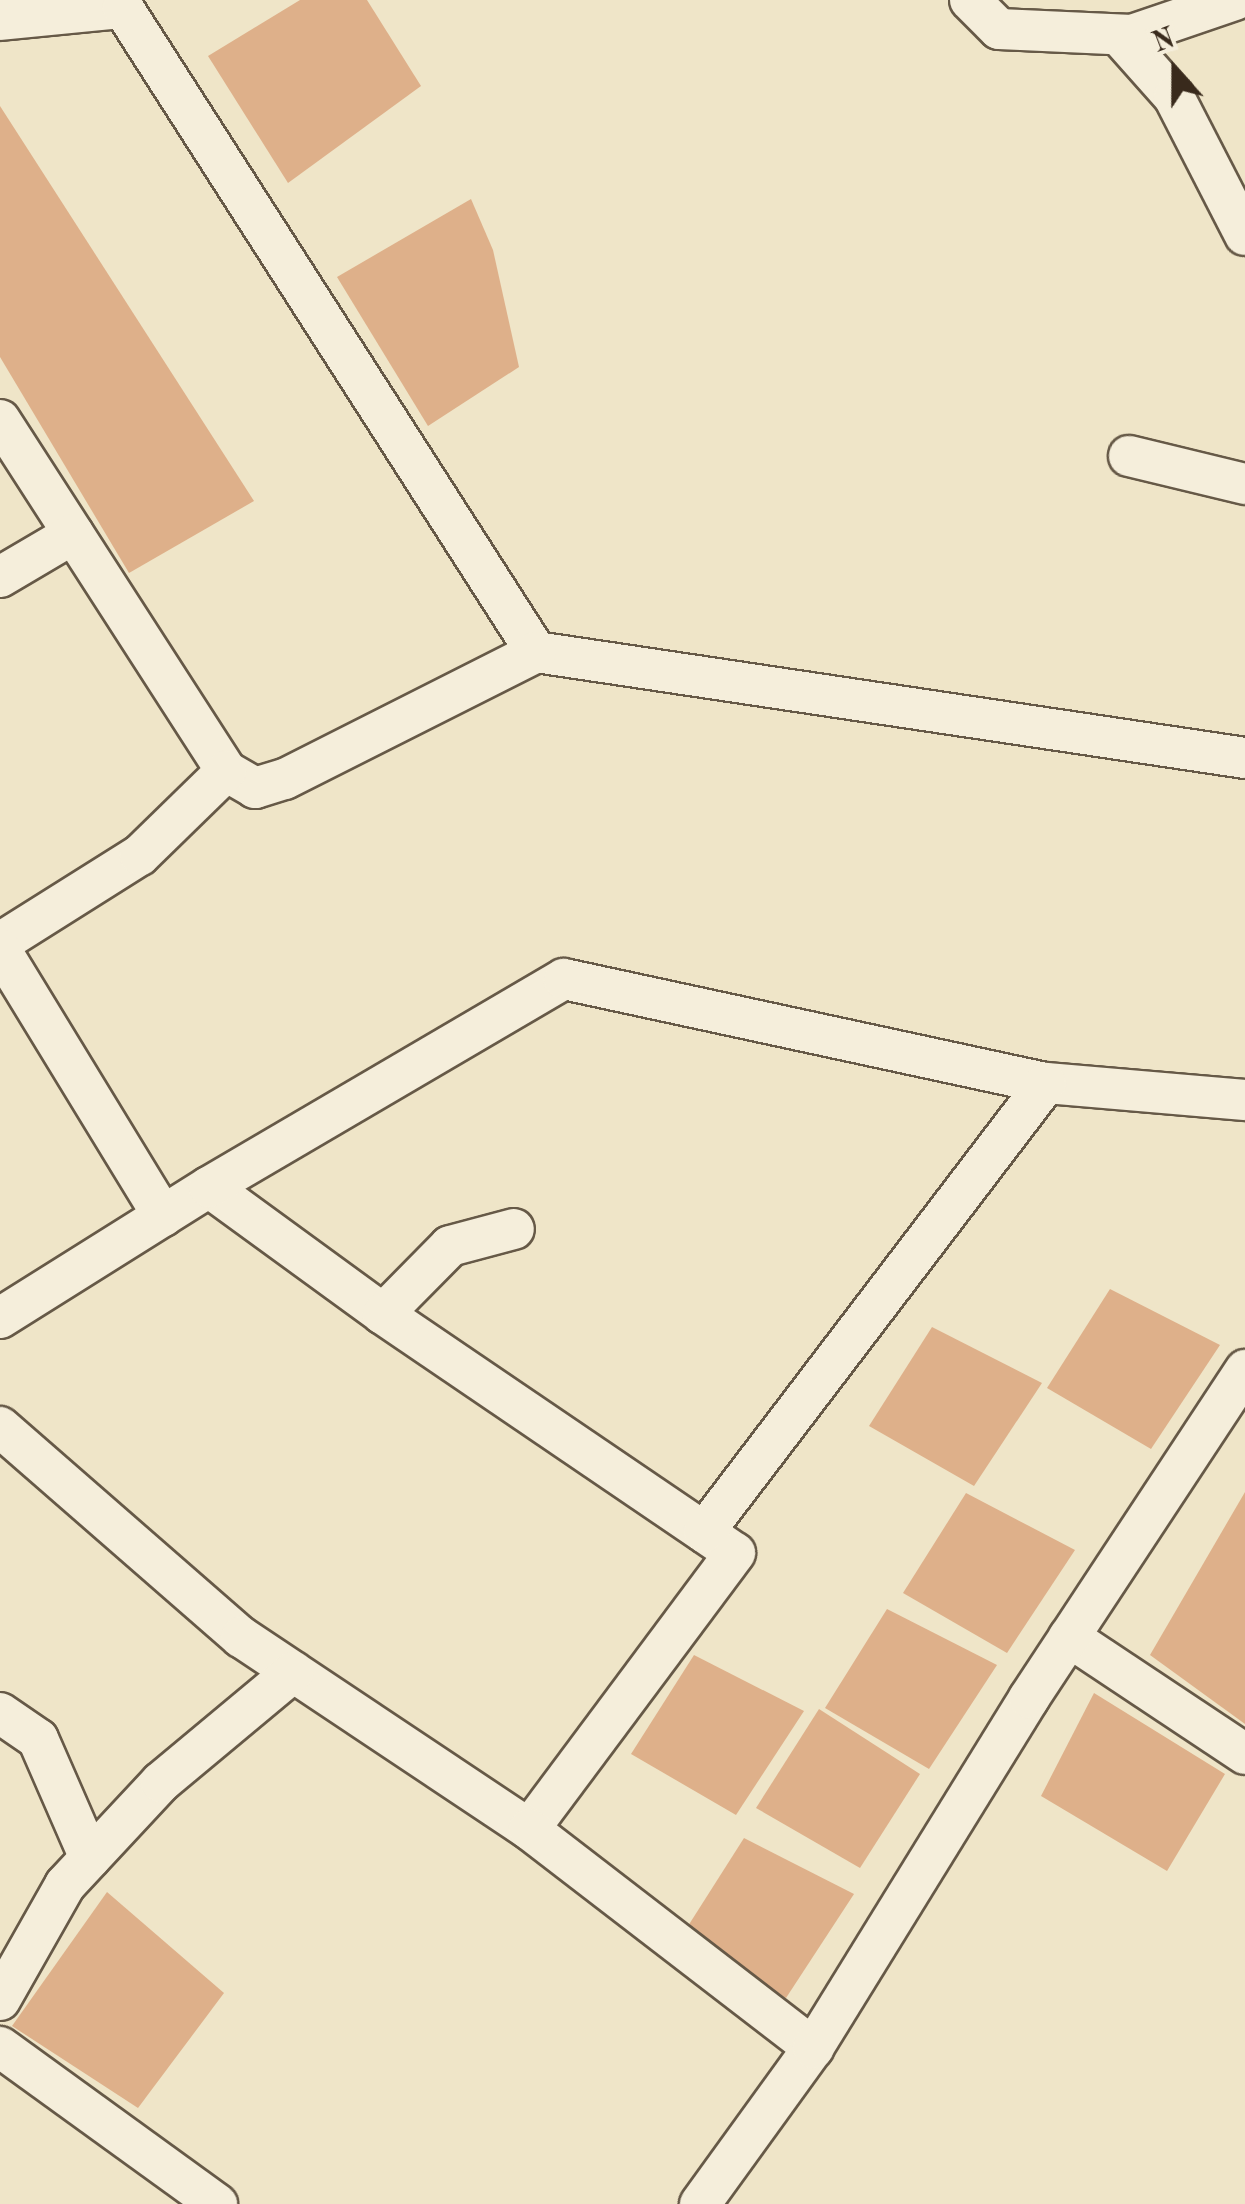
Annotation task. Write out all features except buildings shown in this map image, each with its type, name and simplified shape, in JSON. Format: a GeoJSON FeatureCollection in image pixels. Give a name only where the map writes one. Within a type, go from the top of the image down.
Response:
{"type":"FeatureCollection","features":[{"type":"Feature","properties":{"kind":"street"},"geometry":{"type":"LineString","coordinates":[[970,0],[999,29],[1119,35],[1132,35],[1235,0]]}},
{"type":"Feature","properties":{"kind":"street"},"geometry":{"type":"LineString","coordinates":[[0,20],[123,8],[536,652]]}},
{"type":"Feature","properties":{"kind":"street"},"geometry":{"type":"LineString","coordinates":[[1119,35],[1174,98],[1245,235]]}},
{"type":"Feature","properties":{"kind":"street"},"geometry":{"type":"LineString","coordinates":[[0,420],[226,771],[255,788],[285,779],[536,652],[1245,758]]}},
{"type":"Feature","properties":{"kind":"street"},"geometry":{"type":"LineString","coordinates":[[1129,456],[1245,484]]}},
{"type":"Feature","properties":{"kind":"street"},"geometry":{"type":"LineString","coordinates":[[0,577],[73,534]]}},
{"type":"Feature","properties":{"kind":"street"},"geometry":{"type":"LineString","coordinates":[[163,1216],[0,946],[140,855],[226,771]]}},
{"type":"Feature","properties":{"kind":"street"},"geometry":{"type":"LineString","coordinates":[[0,1318],[208,1187],[564,979],[1046,1083],[1245,1100]]}},
{"type":"Feature","properties":{"kind":"street"},"geometry":{"type":"LineString","coordinates":[[704,1532],[1046,1083]]}},
{"type":"Feature","properties":{"kind":"street"},"geometry":{"type":"LineString","coordinates":[[208,1187],[383,1314],[735,1553],[529,1829]]}},
{"type":"Feature","properties":{"kind":"street"},"geometry":{"type":"LineString","coordinates":[[383,1314],[450,1246],[514,1229]]}},
{"type":"Feature","properties":{"kind":"street"},"geometry":{"type":"LineString","coordinates":[[700,2204],[813,2048],[1069,1637],[1245,1370]]}},
{"type":"Feature","properties":{"kind":"street"},"geometry":{"type":"LineString","coordinates":[[0,1427],[241,1637],[529,1829],[813,2048]]}},
{"type":"Feature","properties":{"kind":"street"},"geometry":{"type":"LineString","coordinates":[[1069,1637],[1245,1754]]}},
{"type":"Feature","properties":{"kind":"street"},"geometry":{"type":"LineString","coordinates":[[0,2000],[65,1885],[161,1782],[294,1672]]}},
{"type":"Feature","properties":{"kind":"street"},"geometry":{"type":"LineString","coordinates":[[0,1713],[38,1740],[90,1858]]}},
{"type":"Feature","properties":{"kind":"street"},"geometry":{"type":"LineString","coordinates":[[0,2047],[217,2204]]}}]}
